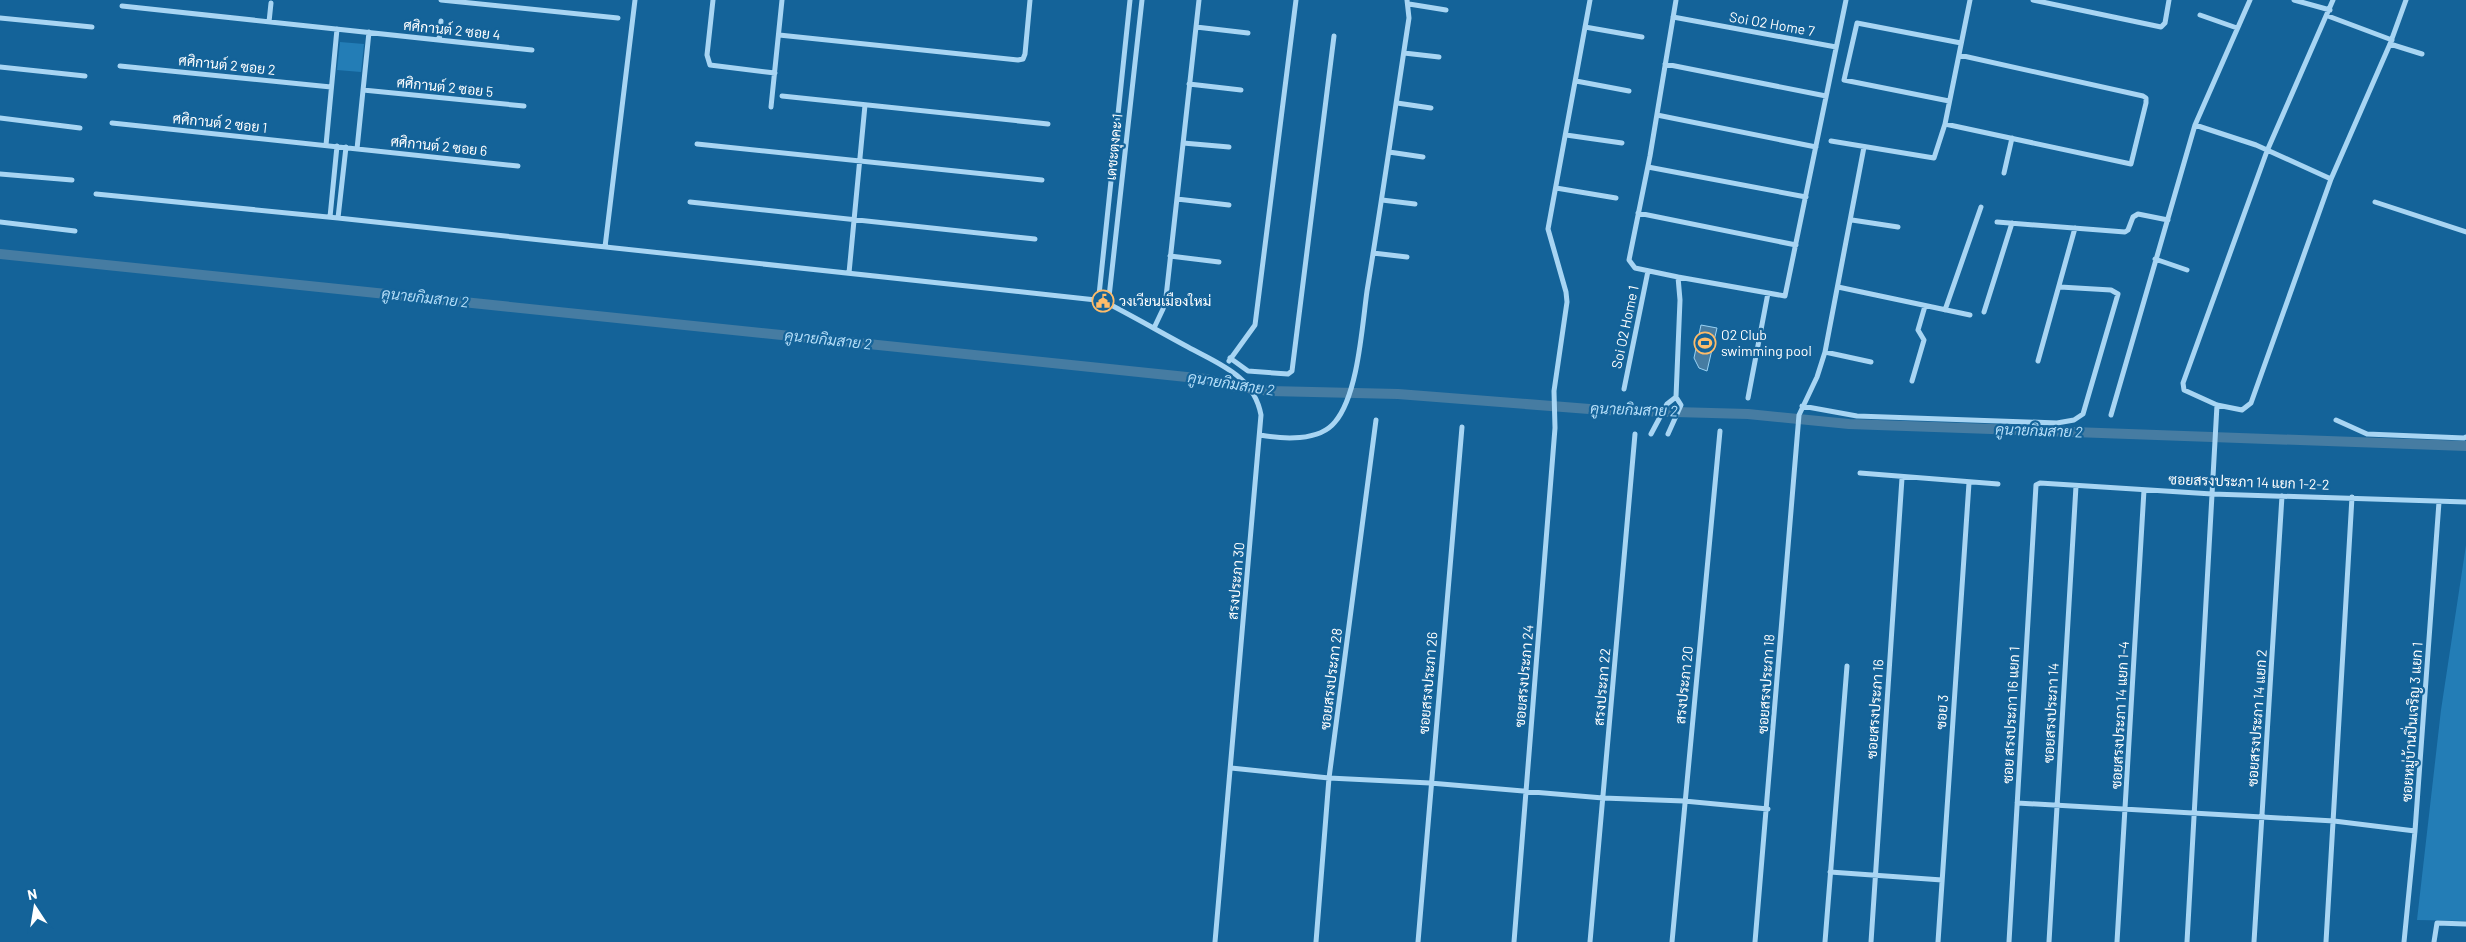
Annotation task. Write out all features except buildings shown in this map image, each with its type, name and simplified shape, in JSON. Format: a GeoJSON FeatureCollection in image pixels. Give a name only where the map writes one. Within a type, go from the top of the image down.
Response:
{"type":"FeatureCollection","features":[{"type":"Feature","properties":{"kind":"street"},"geometry":{"type":"LineString","coordinates":[[441,0],[483,2],[618,18]]}},
{"type":"Feature","properties":{"kind":"street"},"geometry":{"type":"LineString","coordinates":[[605,247],[635,0]]}},
{"type":"Feature","properties":{"kind":"street"},"geometry":{"type":"LineString","coordinates":[[713,0],[707,55],[710,65],[775,73]]}},
{"type":"Feature","properties":{"kind":"street"},"geometry":{"type":"LineString","coordinates":[[771,107],[782,0]]}},
{"type":"Feature","properties":{"kind":"street"},"geometry":{"type":"LineString","coordinates":[[779,35],[1018,60],[1022,59],[1025,54],[1030,0]]}},
{"type":"Feature","properties":{"kind":"street","name":"เดชะตุงคะ 1"},"geometry":{"type":"LineString","coordinates":[[1098,298],[1130,0]]}},
{"type":"Feature","properties":{"kind":"street","name":"เดชะตุงคะ 1"},"geometry":{"type":"LineString","coordinates":[[1109,304],[1142,0]]}},
{"type":"Feature","properties":{"kind":"street"},"geometry":{"type":"LineString","coordinates":[[1154,328],[1163,309],[1199,0]]}},
{"type":"Feature","properties":{"kind":"street"},"geometry":{"type":"LineString","coordinates":[[1228,367],[1230,358],[1255,325],[1296,0]]}},
{"type":"Feature","properties":{"kind":"street","name":"ซอยสรงประภา 24"},"geometry":{"type":"LineString","coordinates":[[1514,942],[1555,411],[1554,391],[1568,296],[1548,231],[1590,0]]}},
{"type":"Feature","properties":{"kind":"street"},"geometry":{"type":"LineString","coordinates":[[1676,0],[1648,167],[1629,260],[1635,268],[1785,296],[1846,1],[1838,0]]}},
{"type":"Feature","properties":{"kind":"street"},"geometry":{"type":"LineString","coordinates":[[1831,141],[1934,158],[1945,124],[1970,0]]}},
{"type":"Feature","properties":{"kind":"street"},"geometry":{"type":"LineString","coordinates":[[2033,0],[2161,27],[2165,23],[2170,0]]}},
{"type":"Feature","properties":{"kind":"street"},"geometry":{"type":"LineString","coordinates":[[2111,414],[2195,125],[2250,0]]}},
{"type":"Feature","properties":{"kind":"street"},"geometry":{"type":"LineString","coordinates":[[2294,0],[2330,10]]}},
{"type":"Feature","properties":{"kind":"street"},"geometry":{"type":"LineString","coordinates":[[2333,0],[2328,16],[2267,151],[2183,382],[2184,390],[2218,405],[2242,410],[2251,403],[2331,178],[2391,42],[2406,0]]}},
{"type":"Feature","properties":{"kind":"street"},"geometry":{"type":"LineString","coordinates":[[1260,435],[1274,438],[1313,435],[1328,429],[1343,411],[1352,385],[1374,253],[1404,53],[1408,2],[1446,10]]}},
{"type":"Feature","properties":{"kind":"street"},"geometry":{"type":"LineString","coordinates":[[269,22],[272,3]]}},
{"type":"Feature","properties":{"kind":"street","name":"ศศิกานต์ 2 ซอย 4"},"geometry":{"type":"LineString","coordinates":[[122,6],[532,50]]}},
{"type":"Feature","properties":{"kind":"street"},"geometry":{"type":"LineString","coordinates":[[2200,15],[2237,28]]}},
{"type":"Feature","properties":{"kind":"street"},"geometry":{"type":"LineString","coordinates":[[2328,16],[2422,54]]}},
{"type":"Feature","properties":{"kind":"street","name":"Soi O2 Home 7"},"geometry":{"type":"LineString","coordinates":[[1673,17],[1836,47]]}},
{"type":"Feature","properties":{"kind":"street"},"geometry":{"type":"LineString","coordinates":[[0,18],[92,27]]}},
{"type":"Feature","properties":{"kind":"street"},"geometry":{"type":"LineString","coordinates":[[439,40],[441,21]]}},
{"type":"Feature","properties":{"kind":"street"},"geometry":{"type":"LineString","coordinates":[[1950,100],[1844,80],[1857,23],[1961,43]]}},
{"type":"Feature","properties":{"kind":"street"},"geometry":{"type":"LineString","coordinates":[[1196,27],[1248,33]]}},
{"type":"Feature","properties":{"kind":"street"},"geometry":{"type":"LineString","coordinates":[[1586,27],[1642,36]]}},
{"type":"Feature","properties":{"kind":"street"},"geometry":{"type":"LineString","coordinates":[[326,145],[337,29]]}},
{"type":"Feature","properties":{"kind":"street"},"geometry":{"type":"LineString","coordinates":[[357,148],[369,32]]}},
{"type":"Feature","properties":{"kind":"street"},"geometry":{"type":"LineString","coordinates":[[1230,358],[1248,371],[1288,374],[1292,371],[1334,36]]}},
{"type":"Feature","properties":{"kind":"street"},"geometry":{"type":"LineString","coordinates":[[1404,53],[1439,57]]}},
{"type":"Feature","properties":{"kind":"street"},"geometry":{"type":"LineString","coordinates":[[1945,124],[2131,164],[2134,162],[2146,98],[1959,55]]}},
{"type":"Feature","properties":{"kind":"street"},"geometry":{"type":"LineString","coordinates":[[1665,64],[1826,96]]}},
{"type":"Feature","properties":{"kind":"street","name":"ศศิกานต์ 2 ซอย 2"},"geometry":{"type":"LineString","coordinates":[[120,66],[331,87]]}},
{"type":"Feature","properties":{"kind":"street"},"geometry":{"type":"LineString","coordinates":[[0,67],[85,76]]}},
{"type":"Feature","properties":{"kind":"street"},"geometry":{"type":"LineString","coordinates":[[1576,82],[1629,91]]}},
{"type":"Feature","properties":{"kind":"street"},"geometry":{"type":"LineString","coordinates":[[1190,84],[1241,90]]}},
{"type":"Feature","properties":{"kind":"street","name":"ศศิกานต์ 2 ซอย 5"},"geometry":{"type":"LineString","coordinates":[[363,90],[524,106]]}},
{"type":"Feature","properties":{"kind":"street"},"geometry":{"type":"LineString","coordinates":[[782,96],[1048,124]]}},
{"type":"Feature","properties":{"kind":"street"},"geometry":{"type":"LineString","coordinates":[[1397,103],[1431,108]]}},
{"type":"Feature","properties":{"kind":"street"},"geometry":{"type":"LineString","coordinates":[[849,273],[865,105]]}},
{"type":"Feature","properties":{"kind":"street"},"geometry":{"type":"LineString","coordinates":[[1657,115],[1816,147]]}},
{"type":"Feature","properties":{"kind":"street"},"geometry":{"type":"LineString","coordinates":[[0,118],[80,128]]}},
{"type":"Feature","properties":{"kind":"street","name":"ศศิกานต์ 2 ซอย 1"},"geometry":{"type":"LineString","coordinates":[[112,122],[346,147]]}},
{"type":"Feature","properties":{"kind":"street"},"geometry":{"type":"LineString","coordinates":[[2195,125],[2256,145],[2331,178]]}},
{"type":"Feature","properties":{"kind":"street"},"geometry":{"type":"LineString","coordinates":[[1566,135],[1622,143]]}},
{"type":"Feature","properties":{"kind":"street"},"geometry":{"type":"LineString","coordinates":[[2004,173],[2012,138]]}},
{"type":"Feature","properties":{"kind":"street"},"geometry":{"type":"LineString","coordinates":[[1183,143],[1229,147]]}},
{"type":"Feature","properties":{"kind":"street"},"geometry":{"type":"LineString","coordinates":[[697,144],[1042,180]]}},
{"type":"Feature","properties":{"kind":"street"},"geometry":{"type":"LineString","coordinates":[[330,217],[337,146]]}},
{"type":"Feature","properties":{"kind":"street"},"geometry":{"type":"LineString","coordinates":[[338,218],[346,147]]}},
{"type":"Feature","properties":{"kind":"street","name":"ศศิกานต์ 2 ซอย 6"},"geometry":{"type":"LineString","coordinates":[[346,147],[518,166]]}},
{"type":"Feature","properties":{"kind":"street","name":"ซอยสรงประภา 18"},"geometry":{"type":"LineString","coordinates":[[1755,942],[1768,810],[1799,415],[1817,377],[1825,352],[1852,220],[1864,147]]}},
{"type":"Feature","properties":{"kind":"street"},"geometry":{"type":"LineString","coordinates":[[1389,152],[1423,157]]}},
{"type":"Feature","properties":{"kind":"street"},"geometry":{"type":"LineString","coordinates":[[1648,167],[1806,197]]}},
{"type":"Feature","properties":{"kind":"street"},"geometry":{"type":"LineString","coordinates":[[0,174],[72,180]]}},
{"type":"Feature","properties":{"kind":"street"},"geometry":{"type":"LineString","coordinates":[[1556,188],[1616,198]]}},
{"type":"Feature","properties":{"kind":"street"},"geometry":{"type":"LineString","coordinates":[[96,194],[330,217],[849,273],[1098,298],[1104,294],[1109,296]]}},
{"type":"Feature","properties":{"kind":"street"},"geometry":{"type":"LineString","coordinates":[[1177,200],[1228,205]]}},
{"type":"Feature","properties":{"kind":"street"},"geometry":{"type":"LineString","coordinates":[[1382,200],[1415,204]]}},
{"type":"Feature","properties":{"kind":"street"},"geometry":{"type":"LineString","coordinates":[[690,202],[1035,239]]}},
{"type":"Feature","properties":{"kind":"street"},"geometry":{"type":"LineString","coordinates":[[2376,202],[2466,232]]}},
{"type":"Feature","properties":{"kind":"street"},"geometry":{"type":"LineString","coordinates":[[1945,310],[1981,207]]}},
{"type":"Feature","properties":{"kind":"street"},"geometry":{"type":"LineString","coordinates":[[1638,213],[1796,245]]}},
{"type":"Feature","properties":{"kind":"street"},"geometry":{"type":"LineString","coordinates":[[1997,222],[2127,232],[2133,217],[2138,214],[2168,220]]}},
{"type":"Feature","properties":{"kind":"street"},"geometry":{"type":"LineString","coordinates":[[1852,220],[1898,227]]}},
{"type":"Feature","properties":{"kind":"street"},"geometry":{"type":"LineString","coordinates":[[0,222],[75,231]]}},
{"type":"Feature","properties":{"kind":"street"},"geometry":{"type":"LineString","coordinates":[[1984,312],[2012,223]]}},
{"type":"Feature","properties":{"kind":"street"},"geometry":{"type":"LineString","coordinates":[[2038,361],[2075,228]]}},
{"type":"Feature","properties":{"kind":"street"},"geometry":{"type":"LineString","coordinates":[[1374,253],[1407,257]]}},
{"type":"Feature","properties":{"kind":"street"},"geometry":{"type":"LineString","coordinates":[[1170,256],[1219,262]]}},
{"type":"Feature","properties":{"kind":"street"},"geometry":{"type":"LineString","coordinates":[[2155,259],[2187,270]]}},
{"type":"Feature","properties":{"kind":"street","name":"Soi O2 Home 1"},"geometry":{"type":"LineString","coordinates":[[1624,388],[1648,271]]}},
{"type":"Feature","properties":{"kind":"street"},"geometry":{"type":"LineString","coordinates":[[1669,431],[1681,405],[1676,397],[1680,300],[1678,277]]}},
{"type":"Feature","properties":{"kind":"street"},"geometry":{"type":"LineString","coordinates":[[1838,287],[1970,315]]}},
{"type":"Feature","properties":{"kind":"street"},"geometry":{"type":"LineString","coordinates":[[1802,406],[1856,416],[1904,419],[2057,423],[2077,419],[2083,414],[2118,294],[2116,291],[2111,290],[2060,287]]}},
{"type":"Feature","properties":{"kind":"street"},"geometry":{"type":"LineString","coordinates":[[1748,398],[1768,293]]}},
{"type":"Feature","properties":{"kind":"street","name":"สรงประภา 30"},"geometry":{"type":"LineString","coordinates":[[1098,298],[1101,307],[1109,304],[1228,367],[1245,382],[1258,399],[1261,415],[1215,942]]}},
{"type":"Feature","properties":{"kind":"street"},"geometry":{"type":"LineString","coordinates":[[1912,381],[1924,340],[1918,330],[1924,306]]}},
{"type":"Feature","properties":{"kind":"street"},"geometry":{"type":"LineString","coordinates":[[1825,352],[1871,362]]}},
{"type":"Feature","properties":{"kind":"street"},"geometry":{"type":"LineString","coordinates":[[1651,434],[1667,404],[1676,397]]}},
{"type":"Feature","properties":{"kind":"street"},"geometry":{"type":"LineString","coordinates":[[2187,942],[2214,441],[2218,405]]}},
{"type":"Feature","properties":{"kind":"street","name":"ซอยสรงประภา 28"},"geometry":{"type":"LineString","coordinates":[[1316,942],[1329,778],[1376,420]]}},
{"type":"Feature","properties":{"kind":"street"},"geometry":{"type":"LineString","coordinates":[[2336,420],[2367,434],[2466,437]]}},
{"type":"Feature","properties":{"kind":"street","name":"ซอยสรงประภา 26"},"geometry":{"type":"LineString","coordinates":[[1418,942],[1430,783],[1462,427]]}},
{"type":"Feature","properties":{"kind":"street","name":"สรงประภา 20"},"geometry":{"type":"LineString","coordinates":[[1672,942],[1720,431]]}},
{"type":"Feature","properties":{"kind":"street","name":"สรงประภา 22"},"geometry":{"type":"LineString","coordinates":[[1590,942],[1635,434]]}},
{"type":"Feature","properties":{"kind":"street"},"geometry":{"type":"LineString","coordinates":[[1860,473],[1902,478],[1998,484]]}},
{"type":"Feature","properties":{"kind":"street","name":"ซอยสรงประภา 16"},"geometry":{"type":"LineString","coordinates":[[1871,942],[1902,478]]}},
{"type":"Feature","properties":{"kind":"street","name":"ซอย 3"},"geometry":{"type":"LineString","coordinates":[[1938,942],[1969,483]]}},
{"type":"Feature","properties":{"kind":"street","name":"ซอยสรงประภา 14 แยก 1-2-2"},"geometry":{"type":"LineString","coordinates":[[2034,488],[2040,483],[2212,494],[2466,502]]}},
{"type":"Feature","properties":{"kind":"street","name":"ซอยสรงประภา 14"},"geometry":{"type":"LineString","coordinates":[[2049,942],[2076,486]]}},
{"type":"Feature","properties":{"kind":"street","name":"ซอย สรงประภา 16 แยก 1"},"geometry":{"type":"LineString","coordinates":[[2009,942],[2034,488]]}},
{"type":"Feature","properties":{"kind":"street","name":"ซอยสรงประภา 14 แยก 1-4"},"geometry":{"type":"LineString","coordinates":[[2117,942],[2144,490]]}},
{"type":"Feature","properties":{"kind":"street","name":"ซอยสรงประภา 14 แยก 2"},"geometry":{"type":"LineString","coordinates":[[2254,942],[2282,496]]}},
{"type":"Feature","properties":{"kind":"street"},"geometry":{"type":"LineString","coordinates":[[2326,942],[2352,497]]}},
{"type":"Feature","properties":{"kind":"street","name":"ซอยหมู่บ้านปิ่นเจริญ 3 แยก 1"},"geometry":{"type":"LineString","coordinates":[[2404,942],[2416,831],[2439,502]]}},
{"type":"Feature","properties":{"kind":"street"},"geometry":{"type":"LineString","coordinates":[[1825,942],[1847,666]]}},
{"type":"Feature","properties":{"kind":"street"},"geometry":{"type":"LineString","coordinates":[[1231,768],[1329,778],[1430,783],[1603,798],[1684,801],[1768,810]]}},
{"type":"Feature","properties":{"kind":"street"},"geometry":{"type":"LineString","coordinates":[[2018,803],[2334,821],[2416,831]]}},
{"type":"Feature","properties":{"kind":"street"},"geometry":{"type":"LineString","coordinates":[[1830,872],[1942,880]]}},
{"type":"Feature","properties":{"kind":"street"},"geometry":{"type":"LineString","coordinates":[[2434,942],[2437,923],[2466,924]]}},
{"type":"Feature","properties":{"kind":"shaded area"},"geometry":{"type":"Polygon","coordinates":[[[340,42],[364,44],[361,72],[337,70],[340,42]]]}},
{"type":"Feature","properties":{"kind":"shaded area","name":"O2 Club swimming pool"},"geometry":{"type":"Polygon","coordinates":[[[1701,325],[1717,328],[1707,371],[1699,368],[1694,358],[1701,325]]]}},
{"type":"Feature","properties":{"kind":"shaded area"},"geometry":{"type":"Polygon","coordinates":[[[2466,545],[2466,921],[2417,920],[2441,710],[2466,545]]]}},
{"type":"Feature","properties":{"kind":"waterway","name":"คูนายกิมสาย 2"},"geometry":{"type":"LineString","coordinates":[[0,254],[1206,379],[1233,386],[1270,391],[1398,394],[1602,410],[1748,414],[1849,424],[2466,446]]}},
{"type":"Feature","properties":{"kind":"place","name":"วงเวียนเมืองใหม่"},"geometry":{"type":"Point","coordinates":[1103,301]}},
{"type":"Feature","properties":{"kind":"place","name":"O2 Club swimming pool"},"geometry":{"type":"Point","coordinates":[1705,343]}}]}
